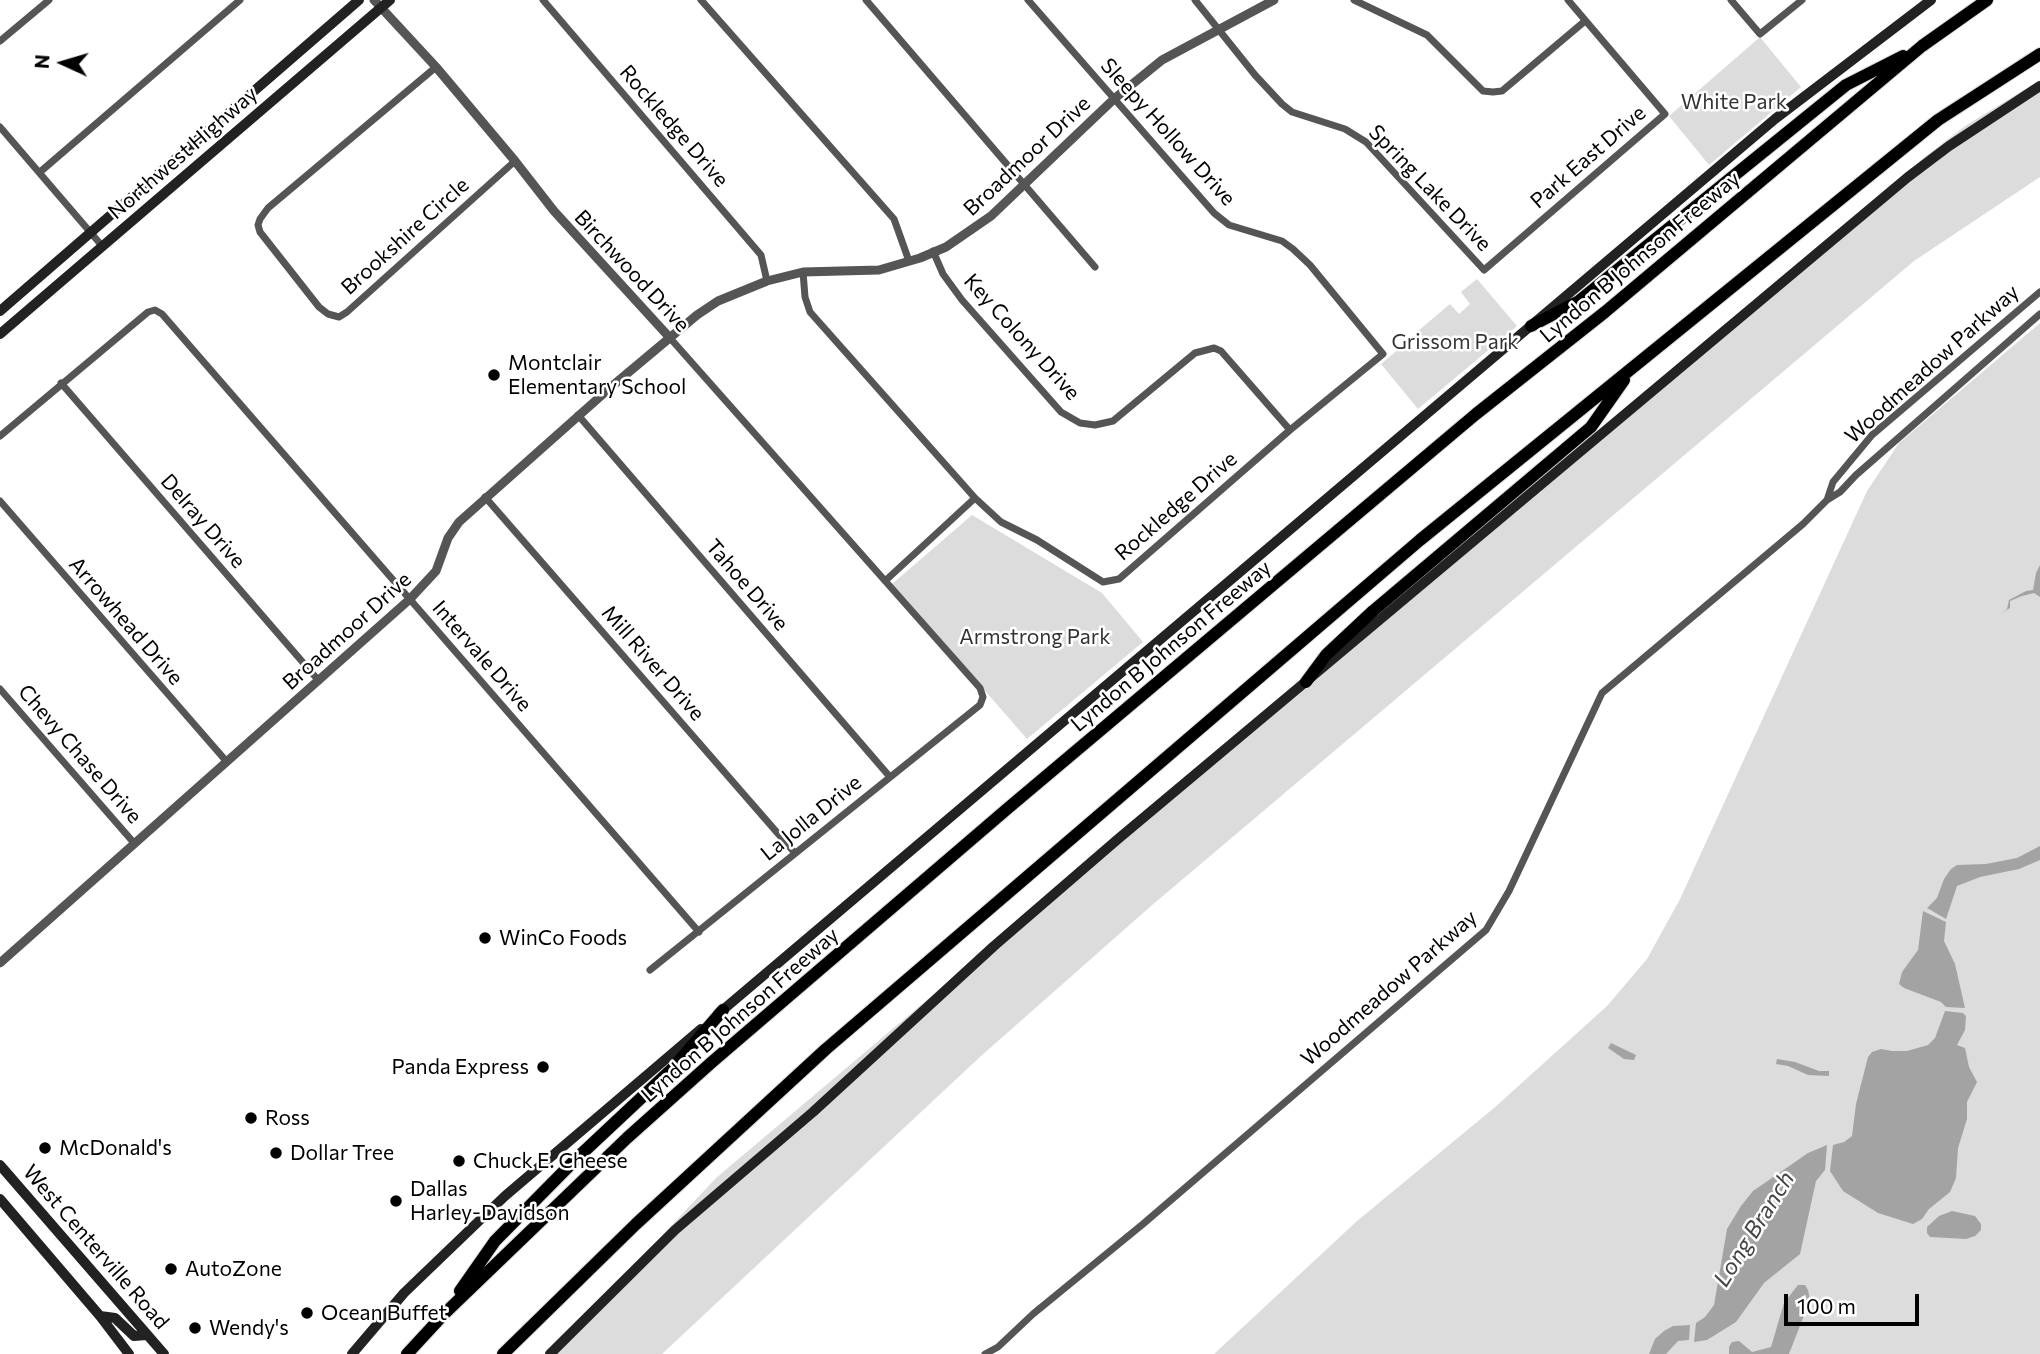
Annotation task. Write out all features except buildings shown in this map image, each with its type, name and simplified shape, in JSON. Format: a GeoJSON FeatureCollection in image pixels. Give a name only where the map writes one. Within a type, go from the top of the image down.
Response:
{"type":"FeatureCollection","features":[{"type":"Feature","properties":{"kind":"highway","name":"Lyndon B Johnson Freeway"},"geometry":{"type":"LineString","coordinates":[[407,1354],[444,1314],[627,1138],[1007,808],[1476,414],[1605,312],[1922,46],[1987,0]]}},
{"type":"Feature","properties":{"kind":"highway"},"geometry":{"type":"LineString","coordinates":[[1531,326],[1579,301],[1846,85],[1922,46]]}},
{"type":"Feature","properties":{"kind":"highway"},"geometry":{"type":"LineString","coordinates":[[503,1354],[636,1224],[826,1049],[1420,540],[1938,120],[2040,54]]}},
{"type":"Feature","properties":{"kind":"highway"},"geometry":{"type":"LineString","coordinates":[[1306,682],[1326,655],[1373,611],[1591,427],[1635,365]]}},
{"type":"Feature","properties":{"kind":"highway"},"geometry":{"type":"LineString","coordinates":[[444,1314],[495,1241],[576,1159],[672,1069],[723,1010]]}},
{"type":"Feature","properties":{"kind":"main road","name":"Northwest Highway"},"geometry":{"type":"LineString","coordinates":[[0,311],[359,0]]}},
{"type":"Feature","properties":{"kind":"main road","name":"Northwest Highway"},"geometry":{"type":"LineString","coordinates":[[0,334],[103,247],[378,4],[390,0]]}},
{"type":"Feature","properties":{"kind":"main road","name":"Lyndon B Johnson Freeway"},"geometry":{"type":"LineString","coordinates":[[352,1354],[404,1293],[505,1196],[1775,119],[1931,0]]}},
{"type":"Feature","properties":{"kind":"main road"},"geometry":{"type":"LineString","coordinates":[[550,1354],[675,1230],[813,1112],[993,946],[1118,839],[1908,177],[1949,146],[2040,86]]}},
{"type":"Feature","properties":{"kind":"main road","name":"West Centerville Road"},"geometry":{"type":"LineString","coordinates":[[0,1165],[164,1354]]}},
{"type":"Feature","properties":{"kind":"main road","name":"West Centerville Road"},"geometry":{"type":"LineString","coordinates":[[0,1199],[130,1354]]}},
{"type":"Feature","properties":{"kind":"main road"},"geometry":{"type":"LineString","coordinates":[[100,1316],[116,1318],[134,1336],[146,1335]]}},
{"type":"Feature","properties":{"kind":"street"},"geometry":{"type":"LineString","coordinates":[[0,41],[49,0]]}},
{"type":"Feature","properties":{"kind":"street"},"geometry":{"type":"LineString","coordinates":[[40,173],[240,0]]}},
{"type":"Feature","properties":{"kind":"street","name":"Rockledge Drive"},"geometry":{"type":"LineString","coordinates":[[543,0],[761,255],[767,281]]}},
{"type":"Feature","properties":{"kind":"street"},"geometry":{"type":"LineString","coordinates":[[701,0],[894,219],[909,261]]}},
{"type":"Feature","properties":{"kind":"street"},"geometry":{"type":"LineString","coordinates":[[866,0],[1095,267]]}},
{"type":"Feature","properties":{"kind":"street","name":"Sleepy Hollow Drive"},"geometry":{"type":"LineString","coordinates":[[1028,0],[1214,213],[1229,225],[1282,241],[1311,265],[1383,354]]}},
{"type":"Feature","properties":{"kind":"street","name":"Spring Lake Drive"},"geometry":{"type":"LineString","coordinates":[[1195,0],[1255,75],[1292,112],[1345,129],[1366,142],[1484,270]]}},
{"type":"Feature","properties":{"kind":"street","name":"Broadmoor Drive"},"geometry":{"type":"LineString","coordinates":[[0,963],[410,599],[436,571],[448,538],[458,522],[578,415],[697,315],[718,301],[767,281],[803,272],[879,270],[946,247],[978,227],[1114,99],[1162,60],[1273,0]]}},
{"type":"Feature","properties":{"kind":"street"},"geometry":{"type":"LineString","coordinates":[[1354,0],[1427,35],[1483,91],[1493,92],[1502,91],[1585,21]]}},
{"type":"Feature","properties":{"kind":"street","name":"Park East Drive"},"geometry":{"type":"LineString","coordinates":[[1484,270],[1665,114],[1567,0]]}},
{"type":"Feature","properties":{"kind":"street"},"geometry":{"type":"LineString","coordinates":[[1731,0],[1760,34],[1802,0]]}},
{"type":"Feature","properties":{"kind":"street","name":"Birchwood Drive"},"geometry":{"type":"LineString","coordinates":[[378,4],[436,68],[554,211],[837,524],[979,688]]}},
{"type":"Feature","properties":{"kind":"street","name":"Brookshire Circle"},"geometry":{"type":"LineString","coordinates":[[436,68],[279,199],[260,219],[260,232],[319,307],[328,314],[339,317],[347,313],[515,161]]}},
{"type":"Feature","properties":{"kind":"street"},"geometry":{"type":"LineString","coordinates":[[0,127],[103,247]]}},
{"type":"Feature","properties":{"kind":"street","name":"Key Colony Drive"},"geometry":{"type":"LineString","coordinates":[[933,251],[943,274],[962,300],[1061,412],[1080,423],[1095,425],[1113,421],[1195,353],[1214,348],[1221,351],[1290,430]]}},
{"type":"Feature","properties":{"kind":"street","name":"Rockledge Drive"},"geometry":{"type":"LineString","coordinates":[[803,272],[805,298],[810,312],[975,498],[1001,522],[1037,540],[1103,582],[1119,579],[1290,430],[1383,354]]}},
{"type":"Feature","properties":{"kind":"street","name":"Woodmeadow Parkway"},"geometry":{"type":"LineString","coordinates":[[1827,500],[1833,482],[1872,435],[2040,292]]}},
{"type":"Feature","properties":{"kind":"street","name":"Intervale Drive"},"geometry":{"type":"LineString","coordinates":[[61,383],[148,312],[155,310],[162,314],[699,932]]}},
{"type":"Feature","properties":{"kind":"street","name":"Woodmeadow Parkway"},"geometry":{"type":"LineString","coordinates":[[985,1354],[998,1347],[1033,1314],[1143,1224],[1486,930],[1509,891],[1602,693],[1803,524],[1827,500],[1840,492],[2040,314]]}},
{"type":"Feature","properties":{"kind":"street"},"geometry":{"type":"LineString","coordinates":[[0,436],[61,383]]}},
{"type":"Feature","properties":{"kind":"street","name":"Delray Drive"},"geometry":{"type":"LineString","coordinates":[[61,383],[319,681]]}},
{"type":"Feature","properties":{"kind":"street","name":"Tahoe Drive"},"geometry":{"type":"LineString","coordinates":[[578,415],[890,777]]}},
{"type":"Feature","properties":{"kind":"street","name":"Mill River Drive"},"geometry":{"type":"LineString","coordinates":[[485,497],[794,852]]}},
{"type":"Feature","properties":{"kind":"street"},"geometry":{"type":"LineString","coordinates":[[885,582],[975,498]]}},
{"type":"Feature","properties":{"kind":"street","name":"Arrowhead Drive"},"geometry":{"type":"LineString","coordinates":[[0,501],[227,762]]}},
{"type":"Feature","properties":{"kind":"street","name":"La Jolla Drive"},"geometry":{"type":"LineString","coordinates":[[650,970],[980,705],[983,697],[979,688]]}},
{"type":"Feature","properties":{"kind":"street","name":"Chevy Chase Drive"},"geometry":{"type":"LineString","coordinates":[[0,689],[134,843]]}},
{"type":"Feature","properties":{"kind":"green space","name":"White Park"},"geometry":{"type":"Polygon","coordinates":[[[1760,37],[1801,87],[1709,165],[1669,116],[1760,37]]]}},
{"type":"Feature","properties":{"kind":"green space"},"geometry":{"type":"Polygon","coordinates":[[[2040,80],[2040,177],[1914,261],[1151,906],[981,1056],[662,1354],[551,1354],[716,1178],[1926,156],[1965,126],[2040,80]]]}},
{"type":"Feature","properties":{"kind":"green space","name":"Grissom Park"},"geometry":{"type":"Polygon","coordinates":[[[1477,279],[1517,326],[1418,409],[1381,364],[1406,343],[1414,351],[1426,341],[1418,331],[1450,304],[1459,314],[1470,304],[1461,292],[1477,279]]]}},
{"type":"Feature","properties":{"kind":"green space"},"geometry":{"type":"Polygon","coordinates":[[[2040,323],[2040,1354],[1214,1354],[1357,1221],[1494,1108],[1607,1006],[1647,959],[1680,899],[1867,491],[1899,443],[2040,323]]]}},
{"type":"Feature","properties":{"kind":"green space","name":"Armstrong Park"},"geometry":{"type":"Polygon","coordinates":[[[972,515],[1102,593],[1143,642],[1027,739],[892,584],[972,515]]]}},
{"type":"Feature","properties":{"kind":"water"},"geometry":{"type":"Polygon","coordinates":[[[2040,565],[2040,597],[2034,593],[2022,596],[2010,601],[2010,608],[2001,613],[2007,609],[2009,600],[2033,590],[2040,565]]]}},
{"type":"Feature","properties":{"kind":"water"},"geometry":{"type":"Polygon","coordinates":[[[2040,846],[2040,860],[2019,869],[1980,877],[1957,886],[1946,919],[1927,908],[1937,898],[1944,879],[1957,865],[1986,864],[2017,858],[2040,846]]]}},
{"type":"Feature","properties":{"kind":"water"},"geometry":{"type":"Polygon","coordinates":[[[1923,911],[1946,922],[1944,941],[1955,964],[1965,1008],[1946,1007],[1941,1002],[1899,984],[1902,972],[1918,950],[1923,911]]]}},
{"type":"Feature","properties":{"kind":"water"},"geometry":{"type":"Polygon","coordinates":[[[1945,1011],[1963,1013],[1966,1016],[1965,1030],[1957,1045],[1965,1048],[1969,1067],[1977,1082],[1967,1102],[1967,1119],[1958,1148],[1956,1178],[1950,1192],[1929,1209],[1922,1219],[1913,1224],[1878,1213],[1843,1191],[1830,1171],[1833,1145],[1852,1136],[1856,1104],[1868,1057],[1872,1052],[1881,1049],[1907,1051],[1928,1045],[1935,1038],[1945,1011]]]}},
{"type":"Feature","properties":{"kind":"water"},"geometry":{"type":"Polygon","coordinates":[[[1611,1043],[1636,1055],[1634,1060],[1624,1059],[1608,1048],[1611,1043]]]}},
{"type":"Feature","properties":{"kind":"water"},"geometry":{"type":"Polygon","coordinates":[[[1777,1059],[1819,1071],[1829,1071],[1829,1076],[1808,1075],[1776,1064],[1777,1059]]]}},
{"type":"Feature","properties":{"kind":"water","name":"Long Branch"},"geometry":{"type":"Polygon","coordinates":[[[1827,1145],[1825,1170],[1816,1181],[1800,1254],[1764,1283],[1736,1322],[1707,1340],[1694,1342],[1696,1323],[1705,1317],[1714,1305],[1727,1229],[1741,1206],[1753,1191],[1808,1153],[1827,1145]]]}},
{"type":"Feature","properties":{"kind":"water"},"geometry":{"type":"Polygon","coordinates":[[[1952,1211],[1975,1216],[1981,1224],[1981,1230],[1966,1239],[1930,1237],[1927,1227],[1939,1216],[1952,1211]]]}},
{"type":"Feature","properties":{"kind":"water"},"geometry":{"type":"Polygon","coordinates":[[[1798,1285],[1805,1285],[1810,1300],[1789,1354],[1729,1354],[1732,1342],[1739,1341],[1752,1352],[1771,1347],[1784,1303],[1798,1285]]]}},
{"type":"Feature","properties":{"kind":"water"},"geometry":{"type":"Polygon","coordinates":[[[1690,1325],[1689,1340],[1678,1341],[1666,1354],[1649,1354],[1655,1339],[1664,1331],[1673,1326],[1690,1325]]]}},
{"type":"Feature","properties":{"kind":"place","name":"Montclair Elementary School"},"geometry":{"type":"Point","coordinates":[494,375]}},
{"type":"Feature","properties":{"kind":"place","name":"WinCo Foods"},"geometry":{"type":"Point","coordinates":[485,938]}},
{"type":"Feature","properties":{"kind":"place","name":"Panda Express"},"geometry":{"type":"Point","coordinates":[543,1067]}},
{"type":"Feature","properties":{"kind":"place","name":"Ross"},"geometry":{"type":"Point","coordinates":[251,1118]}},
{"type":"Feature","properties":{"kind":"place","name":"McDonald's"},"geometry":{"type":"Point","coordinates":[45,1148]}},
{"type":"Feature","properties":{"kind":"place","name":"Dollar Tree"},"geometry":{"type":"Point","coordinates":[276,1153]}},
{"type":"Feature","properties":{"kind":"place","name":"Chuck E. Cheese"},"geometry":{"type":"Point","coordinates":[459,1161]}},
{"type":"Feature","properties":{"kind":"place","name":"Dallas Harley-Davidson"},"geometry":{"type":"Point","coordinates":[396,1201]}},
{"type":"Feature","properties":{"kind":"place","name":"AutoZone"},"geometry":{"type":"Point","coordinates":[171,1269]}},
{"type":"Feature","properties":{"kind":"place","name":"Ocean Buffet"},"geometry":{"type":"Point","coordinates":[307,1313]}},
{"type":"Feature","properties":{"kind":"place","name":"Wendy's"},"geometry":{"type":"Point","coordinates":[195,1328]}}]}
